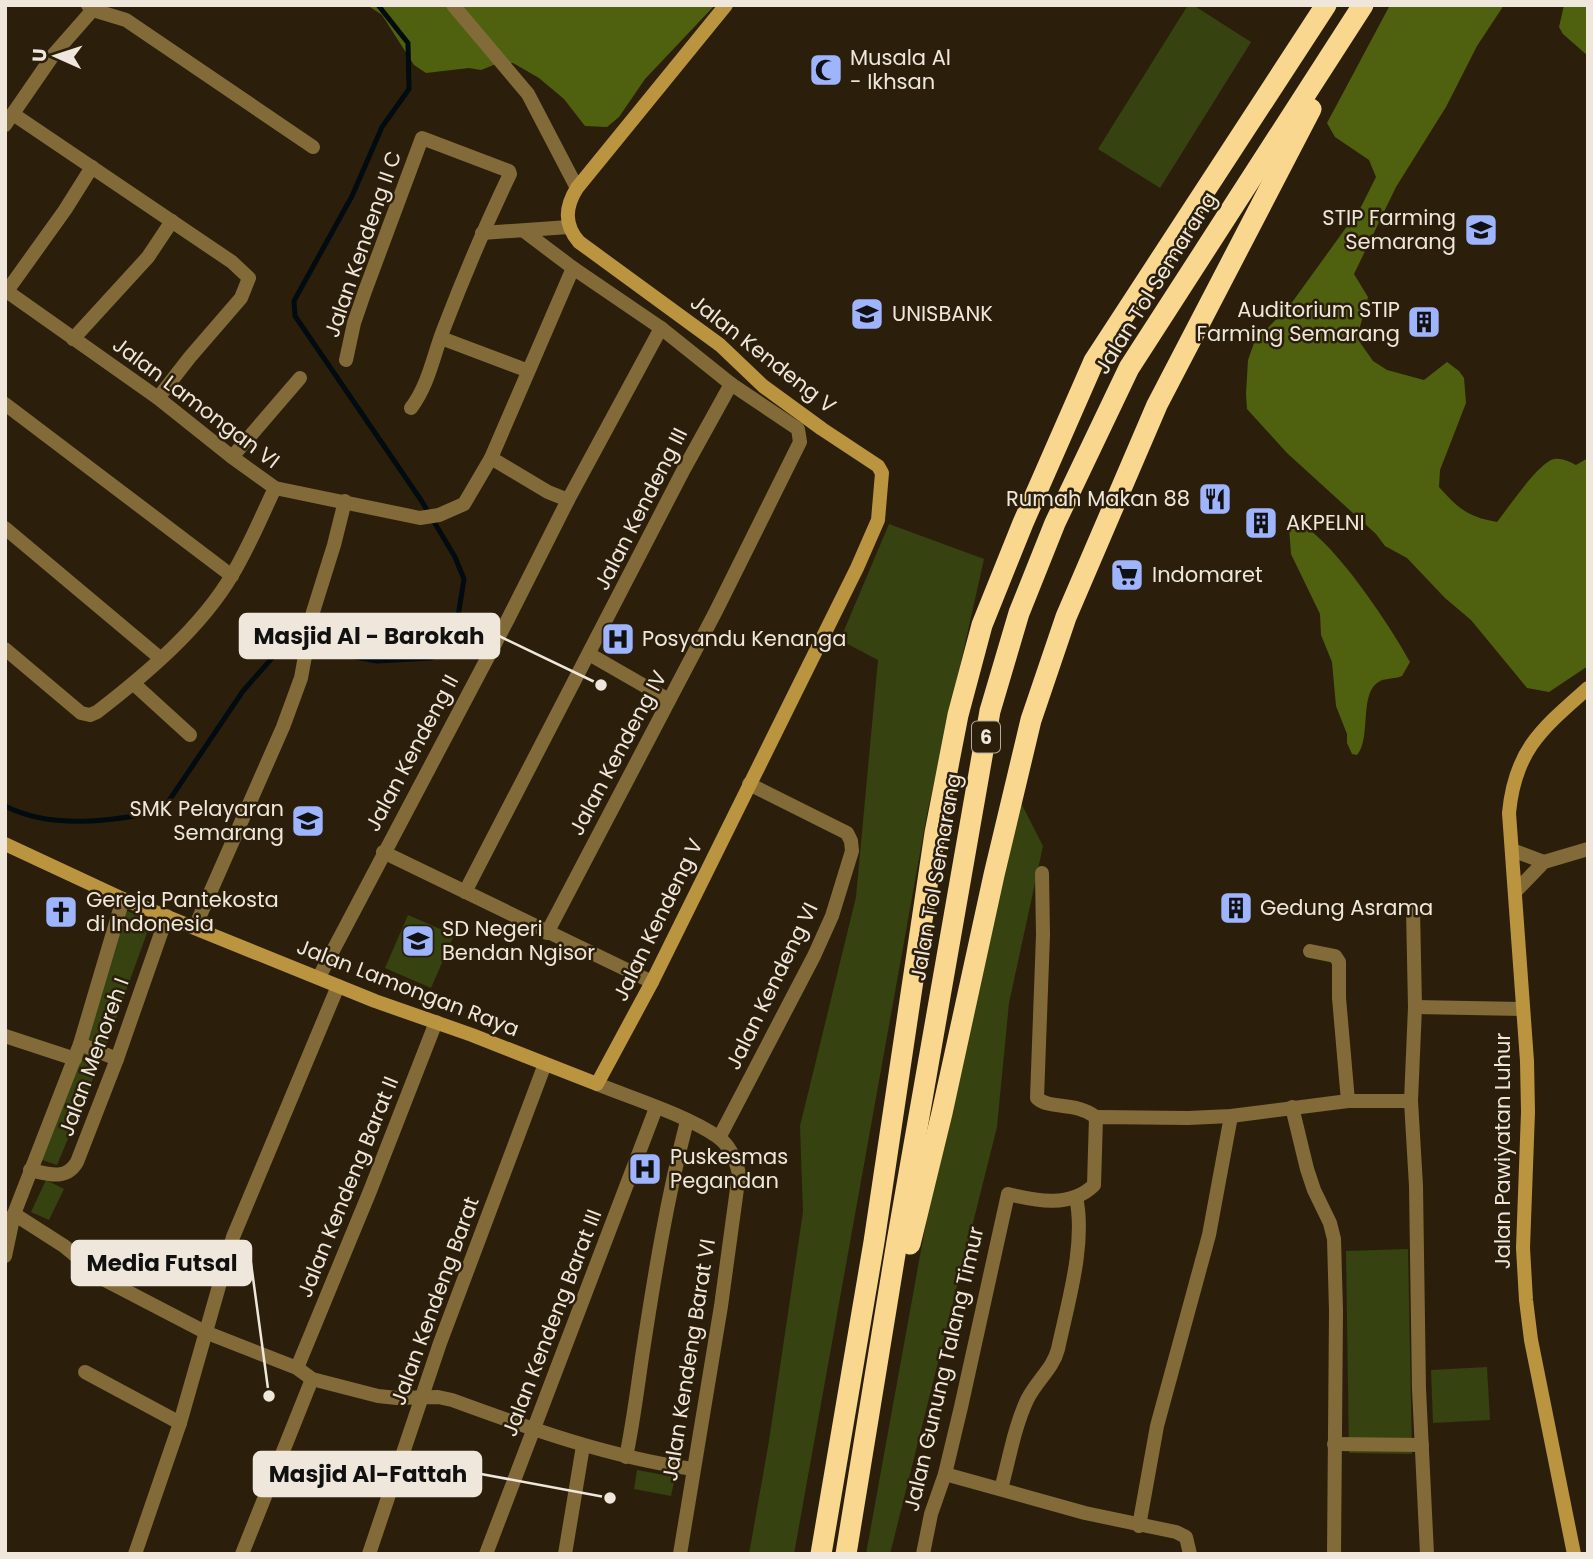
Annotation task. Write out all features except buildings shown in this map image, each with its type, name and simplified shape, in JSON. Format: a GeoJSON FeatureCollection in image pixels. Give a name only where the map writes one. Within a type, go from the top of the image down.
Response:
{"type":"FeatureCollection","features":[{"type":"Feature","properties":{"kind":"highway","name":"Jalan Tol Semarang"},"geometry":{"type":"LineString","coordinates":[[821,1554],[874,1242],[934,833],[958,715],[982,625],[1094,361],[1326,5]]}},
{"type":"Feature","properties":{"kind":"highway","name":"Jalan Tol Semarang"},"geometry":{"type":"LineString","coordinates":[[846,1554],[990,711],[1019,614],[1055,523],[1129,368],[1364,5]]}},
{"type":"Feature","properties":{"kind":"highway"},"geometry":{"type":"LineString","coordinates":[[872,1394],[942,1113],[1031,720],[1066,617],[1157,405],[1364,5]]}},
{"type":"Feature","properties":{"kind":"street"},"geometry":{"type":"LineString","coordinates":[[453,5],[528,94],[578,188]]}},
{"type":"Feature","properties":{"kind":"street"},"geometry":{"type":"LineString","coordinates":[[411,408],[421,394],[482,233],[569,227],[567,216],[570,200],[578,188],[726,5]]}},
{"type":"Feature","properties":{"kind":"street"},"geometry":{"type":"LineString","coordinates":[[158,398],[241,298],[250,278],[232,262],[92,167],[9,120],[54,54],[93,7],[124,13],[313,147]]}},
{"type":"Feature","properties":{"kind":"street","name":"Jalan Kendeng II C"},"geometry":{"type":"LineString","coordinates":[[346,360],[354,323],[422,138],[510,172],[482,233]]}},
{"type":"Feature","properties":{"kind":"street"},"geometry":{"type":"LineString","coordinates":[[6,291],[65,210],[92,167]]}},
{"type":"Feature","properties":{"kind":"street"},"geometry":{"type":"LineString","coordinates":[[73,339],[148,257],[172,221]]}},
{"type":"Feature","properties":{"kind":"street","name":"Jalan Kendeng V"},"geometry":{"type":"LineString","coordinates":[[569,227],[591,253],[710,337],[763,386],[878,466],[882,474],[875,529],[652,982],[597,1084]]}},
{"type":"Feature","properties":{"kind":"street"},"geometry":{"type":"LineString","coordinates":[[524,231],[661,328],[731,384]]}},
{"type":"Feature","properties":{"kind":"street"},"geometry":{"type":"LineString","coordinates":[[568,500],[548,492],[491,458],[526,370],[573,268]]}},
{"type":"Feature","properties":{"kind":"street","name":"Jalan Lamongan VI"},"geometry":{"type":"LineString","coordinates":[[6,291],[158,398],[275,488],[420,518],[439,515],[464,505],[491,458]]}},
{"type":"Feature","properties":{"kind":"street","name":"Jalan Kendeng II"},"geometry":{"type":"LineString","coordinates":[[318,977],[661,328]]}},
{"type":"Feature","properties":{"kind":"street"},"geometry":{"type":"LineString","coordinates":[[441,338],[526,370]]}},
{"type":"Feature","properties":{"kind":"street"},"geometry":{"type":"LineString","coordinates":[[232,457],[300,378]]}},
{"type":"Feature","properties":{"kind":"street","name":"Jalan Kendeng IV"},"geometry":{"type":"LineString","coordinates":[[547,933],[716,611],[800,442],[798,429],[731,384]]}},
{"type":"Feature","properties":{"kind":"street","name":"Jalan Kendeng III"},"geometry":{"type":"LineString","coordinates":[[466,892],[684,469],[731,384]]}},
{"type":"Feature","properties":{"kind":"street"},"geometry":{"type":"LineString","coordinates":[[5,404],[232,576]]}},
{"type":"Feature","properties":{"kind":"street"},"geometry":{"type":"LineString","coordinates":[[5,649],[81,713],[90,715],[97,712],[134,684],[199,619],[232,576],[275,488]]}},
{"type":"Feature","properties":{"kind":"street"},"geometry":{"type":"LineString","coordinates":[[195,927],[283,727],[300,678],[313,612],[345,501]]}},
{"type":"Feature","properties":{"kind":"street"},"geometry":{"type":"LineString","coordinates":[[5,528],[160,658]]}},
{"type":"Feature","properties":{"kind":"street"},"geometry":{"type":"LineString","coordinates":[[589,654],[669,699]]}},
{"type":"Feature","properties":{"kind":"street"},"geometry":{"type":"LineString","coordinates":[[134,684],[190,735]]}},
{"type":"Feature","properties":{"kind":"street","name":"Jalan Pawiyatan Luhur"},"geometry":{"type":"LineString","coordinates":[[1574,1554],[1525,1300],[1522,1248],[1528,1112],[1509,813],[1517,770],[1542,730],[1588,688]]}},
{"type":"Feature","properties":{"kind":"street","name":"Jalan Kendeng VI"},"geometry":{"type":"LineString","coordinates":[[719,1138],[814,956],[831,916],[852,851],[847,833],[749,784]]}},
{"type":"Feature","properties":{"kind":"street","name":"Jalan Lamongan Raya"},"geometry":{"type":"LineString","coordinates":[[5,844],[123,899],[338,986],[436,1021],[687,1121],[719,1138],[735,1158],[739,1174]]}},
{"type":"Feature","properties":{"kind":"street"},"geometry":{"type":"LineString","coordinates":[[1515,892],[1544,862],[1588,849]]}},
{"type":"Feature","properties":{"kind":"street"},"geometry":{"type":"LineString","coordinates":[[1512,850],[1544,862]]}},
{"type":"Feature","properties":{"kind":"street"},"geometry":{"type":"LineString","coordinates":[[383,852],[652,982]]}},
{"type":"Feature","properties":{"kind":"street"},"geometry":{"type":"LineString","coordinates":[[1042,873],[1043,935],[1037,1098],[1047,1103],[1083,1108],[1096,1117],[1188,1118],[1231,1116],[1348,1101],[1411,1101]]}},
{"type":"Feature","properties":{"kind":"street","name":"Jalan Menoreh I"},"geometry":{"type":"LineString","coordinates":[[5,1256],[14,1214],[80,1044],[123,899]]}},
{"type":"Feature","properties":{"kind":"street"},"geometry":{"type":"LineString","coordinates":[[1413,909],[1415,1007],[1411,1101],[1427,1554]]}},
{"type":"Feature","properties":{"kind":"street","name":"Jalan Menoreh I"},"geometry":{"type":"LineString","coordinates":[[30,1171],[54,1175],[73,1170],[117,1059],[167,916]]}},
{"type":"Feature","properties":{"kind":"street"},"geometry":{"type":"LineString","coordinates":[[1310,951],[1335,956],[1339,962],[1339,998],[1348,1101]]}},
{"type":"Feature","properties":{"kind":"street"},"geometry":{"type":"LineString","coordinates":[[135,1554],[180,1423],[233,1237],[338,986]]}},
{"type":"Feature","properties":{"kind":"street"},"geometry":{"type":"LineString","coordinates":[[1415,1007],[1523,1009]]}},
{"type":"Feature","properties":{"kind":"street","name":"Jalan Kendeng Barat II"},"geometry":{"type":"LineString","coordinates":[[297,1368],[436,1021]]}},
{"type":"Feature","properties":{"kind":"street"},"geometry":{"type":"LineString","coordinates":[[5,1037],[75,1059]]}},
{"type":"Feature","properties":{"kind":"street"},"geometry":{"type":"LineString","coordinates":[[80,1044],[117,1059]]}},
{"type":"Feature","properties":{"kind":"street","name":"Jalan Kendeng Barat"},"geometry":{"type":"LineString","coordinates":[[369,1554],[440,1343],[545,1064]]}},
{"type":"Feature","properties":{"kind":"street"},"geometry":{"type":"LineString","coordinates":[[1292,1107],[1307,1169],[1334,1239],[1335,1554]]}},
{"type":"Feature","properties":{"kind":"street","name":"Jalan Kendeng Barat III"},"geometry":{"type":"LineString","coordinates":[[486,1554],[656,1108]]}},
{"type":"Feature","properties":{"kind":"street"},"geometry":{"type":"LineString","coordinates":[[1139,1526],[1157,1426],[1209,1236],[1231,1116]]}},
{"type":"Feature","properties":{"kind":"street"},"geometry":{"type":"LineString","coordinates":[[1001,1489],[1020,1416],[1037,1381],[1055,1360],[1058,1349],[1078,1244],[1080,1217],[1076,1198],[1094,1185],[1096,1117]]}},
{"type":"Feature","properties":{"kind":"street"},"geometry":{"type":"LineString","coordinates":[[625,1457],[634,1422],[668,1205],[687,1121]]}},
{"type":"Feature","properties":{"kind":"street","name":"Jalan Kendeng Barat VI"},"geometry":{"type":"LineString","coordinates":[[680,1554],[721,1306],[739,1174]]}},
{"type":"Feature","properties":{"kind":"street","name":"Jalan Gunung Talang Timur"},"geometry":{"type":"LineString","coordinates":[[923,1554],[931,1514],[945,1474],[1007,1194],[1046,1200],[1076,1198]]}},
{"type":"Feature","properties":{"kind":"street"},"geometry":{"type":"LineString","coordinates":[[14,1214],[64,1246],[105,1280],[205,1332],[297,1368],[312,1379],[378,1396],[452,1400],[583,1446],[692,1469]]}},
{"type":"Feature","properties":{"kind":"street"},"geometry":{"type":"LineString","coordinates":[[85,1372],[180,1423]]}},
{"type":"Feature","properties":{"kind":"street"},"geometry":{"type":"LineString","coordinates":[[242,1554],[312,1379]]}},
{"type":"Feature","properties":{"kind":"street"},"geometry":{"type":"LineString","coordinates":[[1334,1444],[1422,1445]]}},
{"type":"Feature","properties":{"kind":"street"},"geometry":{"type":"LineString","coordinates":[[565,1554],[583,1446]]}},
{"type":"Feature","properties":{"kind":"street"},"geometry":{"type":"LineString","coordinates":[[945,1474],[1085,1513],[1176,1532],[1186,1536],[1190,1554]]}},
{"type":"Feature","properties":{"kind":"green space"},"geometry":{"type":"Polygon","coordinates":[[[367,5],[715,5],[645,79],[619,117],[607,127],[585,126],[564,99],[539,78],[513,63],[496,64],[481,70],[469,68],[426,73],[414,65],[382,15],[367,5]]]}},
{"type":"Feature","properties":{"kind":"green space"},"geometry":{"type":"Polygon","coordinates":[[[1188,5],[1193,5],[1251,42],[1160,188],[1098,149],[1188,5]]]}},
{"type":"Feature","properties":{"kind":"green space"},"geometry":{"type":"Polygon","coordinates":[[[1390,5],[1504,5],[1477,46],[1446,107],[1396,187],[1354,274],[1368,297],[1358,334],[1359,341],[1373,361],[1387,370],[1424,380],[1447,362],[1464,378],[1466,403],[1440,470],[1439,487],[1458,506],[1471,515],[1497,522],[1532,477],[1548,462],[1560,459],[1576,465],[1588,458],[1588,666],[1549,692],[1527,688],[1471,620],[1445,598],[1407,558],[1385,546],[1376,534],[1287,453],[1247,409],[1248,360],[1254,343],[1293,301],[1361,207],[1376,177],[1369,160],[1335,137],[1327,123],[1390,5]]]}},
{"type":"Feature","properties":{"kind":"green space"},"geometry":{"type":"Polygon","coordinates":[[[1564,5],[1588,5],[1588,56],[1563,34],[1559,27],[1564,5]]]}},
{"type":"Feature","properties":{"kind":"green space"},"geometry":{"type":"Polygon","coordinates":[[[1293,521],[1307,528],[1323,542],[1358,582],[1410,662],[1402,676],[1382,680],[1373,687],[1367,705],[1364,738],[1357,755],[1352,754],[1347,743],[1347,734],[1336,706],[1332,662],[1321,635],[1320,614],[1291,554],[1289,523],[1293,521]]]}},
{"type":"Feature","properties":{"kind":"green space"},"geometry":{"type":"Polygon","coordinates":[[[889,524],[984,559],[927,814],[794,1554],[749,1554],[769,1441],[803,1212],[800,1126],[856,897],[878,660],[840,640],[889,524]]]}},
{"type":"Feature","properties":{"kind":"green space"},"geometry":{"type":"Polygon","coordinates":[[[1020,801],[1043,846],[1009,1003],[997,1127],[890,1554],[866,1554],[927,1217],[1020,801]]]}},
{"type":"Feature","properties":{"kind":"green space"},"geometry":{"type":"Polygon","coordinates":[[[123,909],[151,922],[102,1057],[57,1165],[39,1159],[123,909]]]}},
{"type":"Feature","properties":{"kind":"green space"},"geometry":{"type":"Polygon","coordinates":[[[408,915],[454,935],[431,988],[385,968],[408,915]]]}},
{"type":"Feature","properties":{"kind":"green space"},"geometry":{"type":"Polygon","coordinates":[[[46,1180],[64,1189],[49,1220],[31,1212],[46,1180]]]}},
{"type":"Feature","properties":{"kind":"green space"},"geometry":{"type":"Polygon","coordinates":[[[1408,1249],[1412,1454],[1349,1453],[1346,1251],[1408,1249]]]}},
{"type":"Feature","properties":{"kind":"green space"},"geometry":{"type":"Polygon","coordinates":[[[1487,1367],[1490,1420],[1433,1423],[1431,1370],[1487,1367]]]}},
{"type":"Feature","properties":{"kind":"green space"},"geometry":{"type":"Polygon","coordinates":[[[637,1470],[675,1477],[671,1496],[634,1489],[637,1470]]]}},
{"type":"Feature","properties":{"kind":"waterway"},"geometry":{"type":"LineString","coordinates":[[5,806],[23,814],[62,821],[103,820],[162,811],[243,691],[273,657],[322,651],[377,661],[431,658],[447,649],[455,635],[464,579],[455,557],[421,500],[295,316],[294,301],[352,196],[382,127],[409,89],[408,43],[378,5]]}},
{"type":"Feature","properties":{"kind":"place","name":"Musala Al - Ikhsan"},"geometry":{"type":"Point","coordinates":[826,70]}},
{"type":"Feature","properties":{"kind":"place","name":"STIP Farming Semarang"},"geometry":{"type":"Point","coordinates":[1481,230]}},
{"type":"Feature","properties":{"kind":"place","name":"UNISBANK"},"geometry":{"type":"Point","coordinates":[867,314]}},
{"type":"Feature","properties":{"kind":"place","name":"Auditorium STIP Farming Semarang"},"geometry":{"type":"Point","coordinates":[1424,322]}},
{"type":"Feature","properties":{"kind":"place","name":"Rumah Makan 88"},"geometry":{"type":"Point","coordinates":[1215,499]}},
{"type":"Feature","properties":{"kind":"place","name":"AKPELNI"},"geometry":{"type":"Point","coordinates":[1261,523]}},
{"type":"Feature","properties":{"kind":"place","name":"Indomaret"},"geometry":{"type":"Point","coordinates":[1127,575]}},
{"type":"Feature","properties":{"kind":"place","name":"Posyandu Kenanga"},"geometry":{"type":"Point","coordinates":[618,639]}},
{"type":"Feature","properties":{"kind":"place","name":"Masjid Al - Barokah"},"geometry":{"type":"Point","coordinates":[601,685]}},
{"type":"Feature","properties":{"kind":"place","name":"SMK Pelayaran Semarang"},"geometry":{"type":"Point","coordinates":[308,821]}},
{"type":"Feature","properties":{"kind":"place","name":"Gedung Asrama"},"geometry":{"type":"Point","coordinates":[1236,908]}},
{"type":"Feature","properties":{"kind":"place","name":"Gereja Pantekosta di Indonesia"},"geometry":{"type":"Point","coordinates":[61,912]}},
{"type":"Feature","properties":{"kind":"place","name":"SD Negeri Bendan Ngisor"},"geometry":{"type":"Point","coordinates":[418,941]}},
{"type":"Feature","properties":{"kind":"place","name":"Puskesmas Pegandan"},"geometry":{"type":"Point","coordinates":[645,1169]}},
{"type":"Feature","properties":{"kind":"place","name":"Media Futsal"},"geometry":{"type":"Point","coordinates":[269,1396]}},
{"type":"Feature","properties":{"kind":"place","name":"Masjid Al-Fattah"},"geometry":{"type":"Point","coordinates":[610,1498]}}]}
